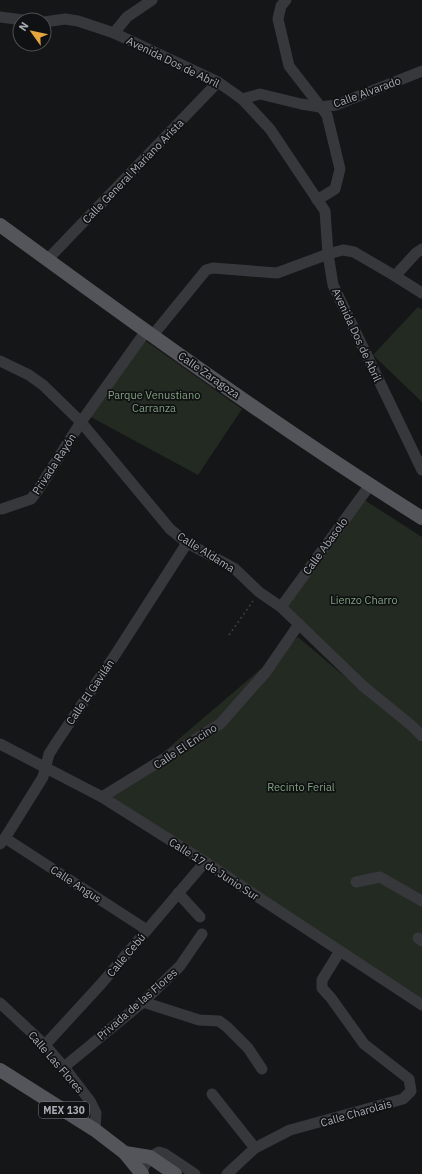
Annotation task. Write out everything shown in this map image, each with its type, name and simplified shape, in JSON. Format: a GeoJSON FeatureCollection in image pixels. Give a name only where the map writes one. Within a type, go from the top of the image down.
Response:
{"type":"FeatureCollection","features":[{"type":"Feature","properties":{"kind":"main road","name":"Calle Zaragoza"},"geometry":{"type":"LineString","coordinates":[[0,225],[248,403],[422,518]]}},
{"type":"Feature","properties":{"kind":"main road","name":"MEX 130"},"geometry":{"type":"LineString","coordinates":[[0,1070],[95,1130],[125,1153],[141,1174]]}},
{"type":"Feature","properties":{"kind":"main road","name":"MEX 130"},"geometry":{"type":"LineString","coordinates":[[125,1153],[150,1157],[176,1174]]}},
{"type":"Feature","properties":{"kind":"street"},"geometry":{"type":"LineString","coordinates":[[114,34],[127,17],[152,0]]}},
{"type":"Feature","properties":{"kind":"street"},"geometry":{"type":"LineString","coordinates":[[286,0],[281,6],[278,19],[289,66],[327,115],[340,169],[335,189],[317,200]]}},
{"type":"Feature","properties":{"kind":"street"},"geometry":{"type":"LineString","coordinates":[[0,17],[12,19]]}},
{"type":"Feature","properties":{"kind":"street","name":"Avenida Dos de Abril"},"geometry":{"type":"LineString","coordinates":[[52,21],[65,19],[78,21],[114,34],[218,82],[242,99],[270,129],[325,211],[328,254],[333,285],[422,470]]}},
{"type":"Feature","properties":{"kind":"street","name":"Calle Alvarado"},"geometry":{"type":"LineString","coordinates":[[242,99],[260,94],[320,107],[336,105],[422,71]]}},
{"type":"Feature","properties":{"kind":"street","name":"Calle General Mariano Arista"},"geometry":{"type":"LineString","coordinates":[[47,260],[218,82]]}},
{"type":"Feature","properties":{"kind":"street"},"geometry":{"type":"LineString","coordinates":[[395,276],[422,248]]}},
{"type":"Feature","properties":{"kind":"street"},"geometry":{"type":"LineString","coordinates":[[328,254],[343,250],[354,252],[422,293]]}},
{"type":"Feature","properties":{"kind":"street","name":"Privada Rayón"},"geometry":{"type":"LineString","coordinates":[[2,509],[31,499],[81,422],[149,333],[206,270],[213,268],[277,273],[328,254]]}},
{"type":"Feature","properties":{"kind":"street","name":"Calle Aldama"},"geometry":{"type":"LineString","coordinates":[[0,361],[29,374],[43,385],[81,422],[170,529],[187,543],[234,568],[259,592],[281,607],[363,686],[422,736]]}},
{"type":"Feature","properties":{"kind":"street","name":"Calle Abasolo"},"geometry":{"type":"LineString","coordinates":[[281,607],[370,485]]}},
{"type":"Feature","properties":{"kind":"street","name":"Calle El Gavilán"},"geometry":{"type":"LineString","coordinates":[[3,841],[43,777],[49,754],[187,543]]}},
{"type":"Feature","properties":{"kind":"street","name":"Calle El Encino"},"geometry":{"type":"LineString","coordinates":[[102,797],[220,724],[266,672],[299,624]]}},
{"type":"Feature","properties":{"kind":"street","name":"Calle 17 de Junio Sur"},"geometry":{"type":"LineString","coordinates":[[0,744],[102,797],[205,862],[422,1005]]}},
{"type":"Feature","properties":{"kind":"street","name":"Calle Angus"},"geometry":{"type":"LineString","coordinates":[[3,841],[147,930]]}},
{"type":"Feature","properties":{"kind":"street","name":"Calle Cebú"},"geometry":{"type":"LineString","coordinates":[[45,1045],[102,984],[205,862]]}},
{"type":"Feature","properties":{"kind":"street"},"geometry":{"type":"LineString","coordinates":[[356,882],[380,877],[422,901]]}},
{"type":"Feature","properties":{"kind":"street"},"geometry":{"type":"LineString","coordinates":[[178,893],[200,917]]}},
{"type":"Feature","properties":{"kind":"street","name":"Privada de las Flores"},"geometry":{"type":"LineString","coordinates":[[64,1067],[143,1002],[180,966],[202,934]]}},
{"type":"Feature","properties":{"kind":"street","name":"Calle Charolais"},"geometry":{"type":"LineString","coordinates":[[227,1174],[255,1148],[290,1130],[404,1099],[411,1091],[410,1079],[364,1044],[322,988],[322,980],[340,951]]}},
{"type":"Feature","properties":{"kind":"street"},"geometry":{"type":"LineString","coordinates":[[143,1002],[199,1020],[219,1021],[248,1048],[262,1069]]}},
{"type":"Feature","properties":{"kind":"street","name":"Calle Las Flores"},"geometry":{"type":"LineString","coordinates":[[0,1003],[45,1045],[90,1101],[96,1113],[95,1130]]}},
{"type":"Feature","properties":{"kind":"street"},"geometry":{"type":"LineString","coordinates":[[212,1094],[255,1148]]}},
{"type":"Feature","properties":{"kind":"street"},"geometry":{"type":"LineString","coordinates":[[141,1174],[150,1157],[159,1152],[165,1154],[195,1174]]}},
{"type":"Feature","properties":{"kind":"path"},"geometry":{"type":"LineString","coordinates":[[229,635],[259,592]]}},
{"type":"Feature","properties":{"kind":"green space"},"geometry":{"type":"Polygon","coordinates":[[[418,307],[422,310],[422,402],[373,355],[418,307]]]}},
{"type":"Feature","properties":{"kind":"green space","name":"Parque Venustiano Carranza"},"geometry":{"type":"Polygon","coordinates":[[[143,339],[242,409],[198,475],[87,415],[143,339]]]}},
{"type":"Feature","properties":{"kind":"green space","name":"Recinto Ferial"},"geometry":{"type":"Polygon","coordinates":[[[363,499],[422,537],[422,742],[417,738],[422,743],[422,1000],[111,797],[298,637],[402,725],[287,607],[363,499]]]}},
{"type":"Feature","properties":{"kind":"park label","name":"Lienzo Charro"},"geometry":{"type":"Point","coordinates":[364,600]}}]}
